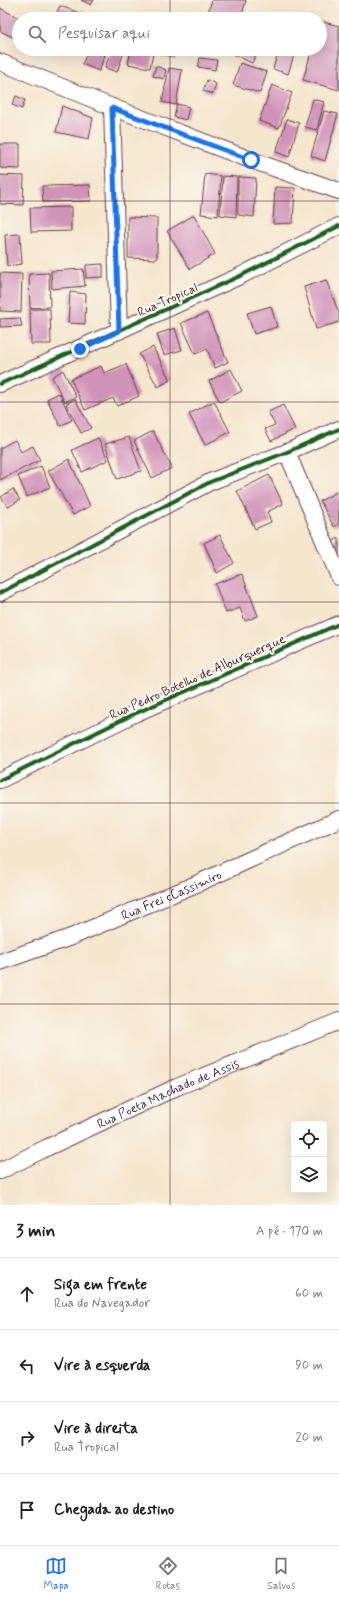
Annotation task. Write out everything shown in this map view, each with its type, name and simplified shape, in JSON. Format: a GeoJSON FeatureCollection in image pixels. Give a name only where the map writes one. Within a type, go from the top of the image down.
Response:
{"type":"FeatureCollection","features":[{"type":"Feature","properties":{"kind":"street"},"geometry":{"type":"LineString","coordinates":[[0,62],[112,108],[339,191]]}},
{"type":"Feature","properties":{"kind":"street"},"geometry":{"type":"LineString","coordinates":[[112,108],[119,331]]}},
{"type":"Feature","properties":{"kind":"street","name":"Rua Tropical"},"geometry":{"type":"LineString","coordinates":[[0,384],[240,276],[339,226]]}},
{"type":"Feature","properties":{"kind":"street"},"geometry":{"type":"LineString","coordinates":[[0,593],[210,482],[287,452],[339,429]]}},
{"type":"Feature","properties":{"kind":"street"},"geometry":{"type":"LineString","coordinates":[[287,452],[339,577]]}},
{"type":"Feature","properties":{"kind":"street","name":"Rua Pedro Botelho de Alburquerque"},"geometry":{"type":"LineString","coordinates":[[0,780],[134,714],[339,624]]}},
{"type":"Feature","properties":{"kind":"street","name":"Rua Frei cCassimiro"},"geometry":{"type":"LineString","coordinates":[[0,962],[71,937],[194,885],[339,819]]}},
{"type":"Feature","properties":{"kind":"street","name":"Rua Poeta Machado de Assis"},"geometry":{"type":"LineString","coordinates":[[0,1171],[177,1087],[339,1021]]}},
{"type":"Feature","properties":{"kind":"building"},"geometry":{"type":"Polygon","coordinates":[[[81,0],[94,0],[91,5],[81,0]]]}},
{"type":"Feature","properties":{"kind":"building"},"geometry":{"type":"Polygon","coordinates":[[[212,0],[246,0],[243,12],[208,12],[212,0]]]}},
{"type":"Feature","properties":{"kind":"building"},"geometry":{"type":"Polygon","coordinates":[[[60,6],[77,12],[57,12],[60,6]]]}},
{"type":"Feature","properties":{"kind":"building"},"geometry":{"type":"Polygon","coordinates":[[[0,8],[12,14],[12,37],[0,31],[0,8]]]}},
{"type":"Feature","properties":{"kind":"building"},"geometry":{"type":"Polygon","coordinates":[[[327,23],[339,26],[339,90],[303,80],[310,56],[327,56],[327,23]]]}},
{"type":"Feature","properties":{"kind":"building"},"geometry":{"type":"Polygon","coordinates":[[[86,56],[104,56],[99,71],[82,64],[86,56]]]}},
{"type":"Feature","properties":{"kind":"building"},"geometry":{"type":"Polygon","coordinates":[[[109,56],[123,56],[117,72],[105,68],[109,56]]]}},
{"type":"Feature","properties":{"kind":"building"},"geometry":{"type":"Polygon","coordinates":[[[130,56],[153,56],[150,68],[128,64],[130,56]]]}},
{"type":"Feature","properties":{"kind":"building"},"geometry":{"type":"Polygon","coordinates":[[[237,56],[256,56],[252,63],[237,56]]]}},
{"type":"Feature","properties":{"kind":"building"},"geometry":{"type":"Polygon","coordinates":[[[277,56],[294,56],[288,74],[273,69],[277,56]]]}},
{"type":"Feature","properties":{"kind":"building"},"geometry":{"type":"Polygon","coordinates":[[[200,58],[217,60],[215,70],[198,67],[200,58]]]}},
{"type":"Feature","properties":{"kind":"building"},"geometry":{"type":"Polygon","coordinates":[[[240,63],[267,72],[260,93],[233,85],[240,63]]]}},
{"type":"Feature","properties":{"kind":"building"},"geometry":{"type":"Polygon","coordinates":[[[156,66],[166,70],[164,79],[153,76],[156,66]]]}},
{"type":"Feature","properties":{"kind":"building"},"geometry":{"type":"Polygon","coordinates":[[[169,68],[182,70],[176,105],[162,102],[169,68]]]}},
{"type":"Feature","properties":{"kind":"building"},"geometry":{"type":"Polygon","coordinates":[[[207,80],[216,84],[213,94],[203,91],[207,80]]]}},
{"type":"Feature","properties":{"kind":"building"},"geometry":{"type":"Polygon","coordinates":[[[272,85],[292,93],[279,128],[259,121],[272,85]]]}},
{"type":"Feature","properties":{"kind":"building"},"geometry":{"type":"Polygon","coordinates":[[[16,96],[25,100],[22,109],[12,105],[16,96]]]}},
{"type":"Feature","properties":{"kind":"building"},"geometry":{"type":"Polygon","coordinates":[[[313,99],[324,102],[317,130],[305,127],[313,99]]]}},
{"type":"Feature","properties":{"kind":"building"},"geometry":{"type":"Polygon","coordinates":[[[177,104],[189,107],[186,120],[174,117],[177,104]]]}},
{"type":"Feature","properties":{"kind":"building"},"geometry":{"type":"Polygon","coordinates":[[[62,106],[93,118],[89,139],[56,132],[62,106]]]}},
{"type":"Feature","properties":{"kind":"building"},"geometry":{"type":"Polygon","coordinates":[[[324,111],[338,114],[325,161],[311,156],[324,111]]]}},
{"type":"Feature","properties":{"kind":"building"},"geometry":{"type":"Polygon","coordinates":[[[287,119],[299,123],[289,157],[276,152],[287,119]]]}},
{"type":"Feature","properties":{"kind":"building"},"geometry":{"type":"Polygon","coordinates":[[[0,144],[20,144],[20,169],[0,168],[0,144]]]}},
{"type":"Feature","properties":{"kind":"building"},"geometry":{"type":"Polygon","coordinates":[[[205,174],[221,176],[218,216],[201,214],[205,174]]]}},
{"type":"Feature","properties":{"kind":"building"},"geometry":{"type":"Polygon","coordinates":[[[0,175],[24,176],[23,205],[0,204],[0,175]]]}},
{"type":"Feature","properties":{"kind":"building"},"geometry":{"type":"Polygon","coordinates":[[[223,176],[237,177],[236,217],[220,215],[223,176]]]}},
{"type":"Feature","properties":{"kind":"building"},"geometry":{"type":"Polygon","coordinates":[[[238,177],[256,178],[254,217],[238,215],[238,177]]]}},
{"type":"Feature","properties":{"kind":"building"},"geometry":{"type":"Polygon","coordinates":[[[90,185],[91,201],[43,202],[42,186],[90,185]]]}},
{"type":"Feature","properties":{"kind":"building"},"geometry":{"type":"Polygon","coordinates":[[[275,187],[295,188],[293,223],[273,224],[275,187]]]}},
{"type":"Feature","properties":{"kind":"building"},"geometry":{"type":"Polygon","coordinates":[[[71,207],[71,231],[31,232],[30,208],[71,207]]]}},
{"type":"Feature","properties":{"kind":"building"},"geometry":{"type":"Polygon","coordinates":[[[194,215],[215,254],[190,269],[167,231],[194,215]]]}},
{"type":"Feature","properties":{"kind":"building"},"geometry":{"type":"Polygon","coordinates":[[[128,217],[157,218],[157,259],[128,258],[128,217]]]}},
{"type":"Feature","properties":{"kind":"building"},"geometry":{"type":"Polygon","coordinates":[[[20,234],[22,264],[7,266],[5,235],[20,234]]]}},
{"type":"Feature","properties":{"kind":"building"},"geometry":{"type":"Polygon","coordinates":[[[103,264],[103,277],[86,278],[86,265],[103,264]]]}},
{"type":"Feature","properties":{"kind":"building"},"geometry":{"type":"Polygon","coordinates":[[[83,269],[85,286],[52,289],[51,271],[83,269]]]}},
{"type":"Feature","properties":{"kind":"building"},"geometry":{"type":"Polygon","coordinates":[[[0,273],[22,274],[21,312],[0,311],[0,273]]]}},
{"type":"Feature","properties":{"kind":"building"},"geometry":{"type":"Polygon","coordinates":[[[49,273],[50,307],[30,308],[29,274],[49,273]]]}},
{"type":"Feature","properties":{"kind":"building"},"geometry":{"type":"Polygon","coordinates":[[[326,280],[339,313],[339,322],[316,329],[304,287],[326,280]]]}},
{"type":"Feature","properties":{"kind":"building"},"geometry":{"type":"Polygon","coordinates":[[[70,292],[86,294],[85,324],[68,323],[70,292]]]}},
{"type":"Feature","properties":{"kind":"building"},"geometry":{"type":"Polygon","coordinates":[[[271,306],[277,327],[254,334],[247,313],[271,306]]]}},
{"type":"Feature","properties":{"kind":"building"},"geometry":{"type":"Polygon","coordinates":[[[30,309],[50,309],[51,344],[31,344],[30,309]]]}},
{"type":"Feature","properties":{"kind":"building"},"geometry":{"type":"Polygon","coordinates":[[[207,313],[228,362],[215,368],[207,349],[195,354],[181,323],[207,313]]]}},
{"type":"Feature","properties":{"kind":"building"},"geometry":{"type":"Polygon","coordinates":[[[20,318],[22,326],[0,327],[0,319],[20,318]]]}},
{"type":"Feature","properties":{"kind":"building"},"geometry":{"type":"Polygon","coordinates":[[[175,328],[182,350],[164,355],[157,334],[175,328]]]}},
{"type":"Feature","properties":{"kind":"building"},"geometry":{"type":"Polygon","coordinates":[[[153,347],[170,380],[158,387],[139,354],[153,347]]]}},
{"type":"Feature","properties":{"kind":"building"},"geometry":{"type":"Polygon","coordinates":[[[126,364],[139,396],[117,406],[113,398],[85,410],[71,379],[101,366],[104,373],[126,364]]]}},
{"type":"Feature","properties":{"kind":"building"},"geometry":{"type":"Polygon","coordinates":[[[231,369],[242,391],[220,402],[209,381],[231,369]]]}},
{"type":"Feature","properties":{"kind":"building"},"geometry":{"type":"Polygon","coordinates":[[[63,370],[76,397],[65,402],[52,377],[63,370]]]}},
{"type":"Feature","properties":{"kind":"building"},"geometry":{"type":"Polygon","coordinates":[[[59,393],[72,420],[60,426],[47,399],[59,393]]]}},
{"type":"Feature","properties":{"kind":"building"},"geometry":{"type":"Polygon","coordinates":[[[75,399],[91,428],[81,433],[66,404],[75,399]]]}},
{"type":"Feature","properties":{"kind":"building"},"geometry":{"type":"Polygon","coordinates":[[[214,401],[230,432],[205,445],[189,414],[214,401]]]}},
{"type":"Feature","properties":{"kind":"building"},"geometry":{"type":"Polygon","coordinates":[[[283,405],[295,429],[271,441],[265,429],[275,425],[268,412],[283,405]]]}},
{"type":"Feature","properties":{"kind":"building"},"geometry":{"type":"Polygon","coordinates":[[[153,431],[172,468],[152,478],[134,441],[153,431]]]}},
{"type":"Feature","properties":{"kind":"building"},"geometry":{"type":"Polygon","coordinates":[[[129,437],[141,471],[117,479],[105,444],[129,437]]]}},
{"type":"Feature","properties":{"kind":"building"},"geometry":{"type":"Polygon","coordinates":[[[98,438],[108,460],[82,472],[72,450],[98,438]]]}},
{"type":"Feature","properties":{"kind":"building"},"geometry":{"type":"Polygon","coordinates":[[[15,440],[21,452],[33,446],[40,460],[0,480],[0,448],[15,440]]]}},
{"type":"Feature","properties":{"kind":"building"},"geometry":{"type":"Polygon","coordinates":[[[69,459],[90,506],[73,515],[48,471],[69,459]]]}},
{"type":"Feature","properties":{"kind":"building"},"geometry":{"type":"Polygon","coordinates":[[[41,466],[50,487],[27,497],[18,476],[41,466]]]}},
{"type":"Feature","properties":{"kind":"building"},"geometry":{"type":"Polygon","coordinates":[[[269,475],[283,504],[267,512],[271,522],[255,529],[237,491],[269,475]]]}},
{"type":"Feature","properties":{"kind":"building"},"geometry":{"type":"Polygon","coordinates":[[[13,489],[20,500],[8,507],[1,497],[13,489]]]}},
{"type":"Feature","properties":{"kind":"building"},"geometry":{"type":"Polygon","coordinates":[[[339,491],[339,524],[334,527],[320,501],[339,491]]]}},
{"type":"Feature","properties":{"kind":"building"},"geometry":{"type":"Polygon","coordinates":[[[220,535],[234,563],[217,573],[204,543],[220,535]]]}},
{"type":"Feature","properties":{"kind":"building"},"geometry":{"type":"Polygon","coordinates":[[[339,538],[339,561],[329,543],[339,538]]]}},
{"type":"Feature","properties":{"kind":"building"},"geometry":{"type":"Polygon","coordinates":[[[242,574],[258,616],[245,621],[240,608],[226,613],[215,584],[242,574]]]}},
{"type":"Feature","properties":{"kind":"cycle path"},"geometry":{"type":"LineString","coordinates":[[0,384],[240,276],[339,226]]}},
{"type":"Feature","properties":{"kind":"cycle path"},"geometry":{"type":"LineString","coordinates":[[0,593],[210,482],[287,452],[339,429]]}},
{"type":"Feature","properties":{"kind":"cycle path"},"geometry":{"type":"LineString","coordinates":[[0,780],[134,714],[339,624]]}},
{"type":"Feature","properties":{"kind":"route"},"geometry":{"type":"LineString","coordinates":[[80,349],[119,331],[112,108],[251,160]]}}]}
